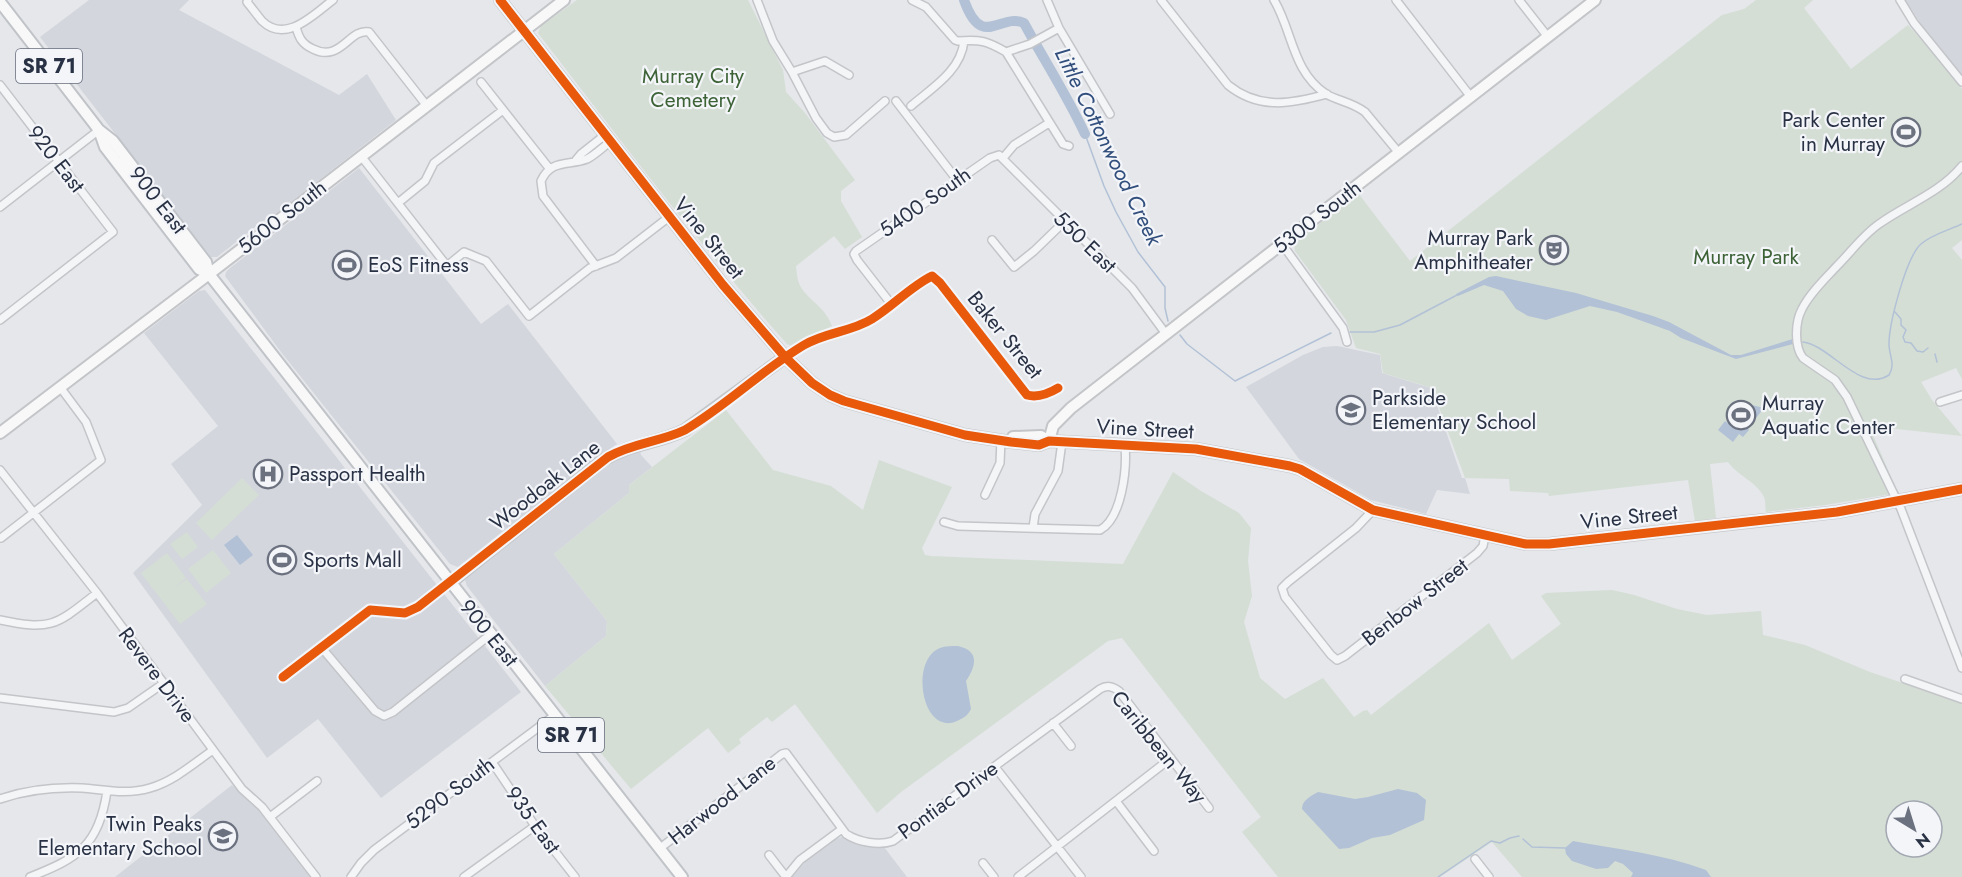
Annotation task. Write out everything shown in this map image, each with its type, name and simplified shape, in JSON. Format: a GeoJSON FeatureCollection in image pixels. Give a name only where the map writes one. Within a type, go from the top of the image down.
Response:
{"type":"FeatureCollection","features":[{"type":"Feature","properties":{"kind":"main road","name":"Vine Street"},"geometry":{"type":"LineString","coordinates":[[500,0],[741,307],[785,357],[812,383],[837,399],[965,435],[1011,442],[1039,445],[1049,441],[1196,449],[1294,466],[1373,510],[1520,544],[1549,544],[1837,512],[1962,489]]}},
{"type":"Feature","properties":{"kind":"main road","name":"5600 South"},"geometry":{"type":"LineString","coordinates":[[0,433],[564,0]]}},
{"type":"Feature","properties":{"kind":"main road","name":"5300 South"},"geometry":{"type":"LineString","coordinates":[[1049,441],[1050,432],[1057,421],[1595,0]]}},
{"type":"Feature","properties":{"kind":"main road","name":"900 East"},"geometry":{"type":"LineString","coordinates":[[0,2],[99,130],[112,141],[206,262],[209,274],[682,877]]}},
{"type":"Feature","properties":{"kind":"main road","name":"Woodoak Lane"},"geometry":{"type":"LineString","coordinates":[[450,583],[602,461],[629,447],[685,430],[785,357]]}},
{"type":"Feature","properties":{"kind":"street"},"geometry":{"type":"LineString","coordinates":[[248,1],[263,22],[269,27],[282,30],[296,27],[333,0]]}},
{"type":"Feature","properties":{"kind":"street"},"geometry":{"type":"LineString","coordinates":[[757,0],[773,40],[819,124],[832,136],[846,135],[885,101]]}},
{"type":"Feature","properties":{"kind":"street"},"geometry":{"type":"LineString","coordinates":[[912,0],[926,7],[955,40],[986,41],[1006,52],[1063,144],[1070,146]]}},
{"type":"Feature","properties":{"kind":"street"},"geometry":{"type":"LineString","coordinates":[[1047,0],[1059,28],[1110,114]]}},
{"type":"Feature","properties":{"kind":"street"},"geometry":{"type":"LineString","coordinates":[[1161,0],[1221,77],[1237,93],[1250,99],[1273,104],[1327,94]]}},
{"type":"Feature","properties":{"kind":"street"},"geometry":{"type":"LineString","coordinates":[[1274,0],[1284,20],[1294,54],[1308,76],[1327,94],[1345,100],[1365,112],[1399,153]]}},
{"type":"Feature","properties":{"kind":"street"},"geometry":{"type":"LineString","coordinates":[[1396,0],[1471,97]]}},
{"type":"Feature","properties":{"kind":"street"},"geometry":{"type":"LineString","coordinates":[[1519,0],[1548,37]]}},
{"type":"Feature","properties":{"kind":"street"},"geometry":{"type":"LineString","coordinates":[[1900,0],[1914,23],[1962,82]]}},
{"type":"Feature","properties":{"kind":"street"},"geometry":{"type":"LineString","coordinates":[[296,27],[304,44],[320,53],[334,52],[365,31],[374,37],[427,106]]}},
{"type":"Feature","properties":{"kind":"street"},"geometry":{"type":"LineString","coordinates":[[1006,52],[1033,42],[1059,28]]}},
{"type":"Feature","properties":{"kind":"street"},"geometry":{"type":"LineString","coordinates":[[911,106],[950,72],[959,61],[964,41]]}},
{"type":"Feature","properties":{"kind":"street"},"geometry":{"type":"LineString","coordinates":[[792,72],[825,62],[849,75]]}},
{"type":"Feature","properties":{"kind":"street"},"geometry":{"type":"LineString","coordinates":[[481,82],[549,168]]}},
{"type":"Feature","properties":{"kind":"street","name":"920 East"},"geometry":{"type":"LineString","coordinates":[[0,320],[113,232],[1,88]]}},
{"type":"Feature","properties":{"kind":"street"},"geometry":{"type":"LineString","coordinates":[[896,101],[957,180]]}},
{"type":"Feature","properties":{"kind":"street"},"geometry":{"type":"LineString","coordinates":[[398,203],[425,181],[434,163],[502,110]]}},
{"type":"Feature","properties":{"kind":"street","name":"5400 South"},"geometry":{"type":"LineString","coordinates":[[892,305],[857,260],[854,254],[858,248],[990,158],[1001,157],[1014,145],[1049,123]]}},
{"type":"Feature","properties":{"kind":"street"},"geometry":{"type":"LineString","coordinates":[[0,207],[99,130]]}},
{"type":"Feature","properties":{"kind":"street"},"geometry":{"type":"LineString","coordinates":[[596,266],[543,196],[541,181],[549,168],[590,158],[608,138]]}},
{"type":"Feature","properties":{"kind":"street"},"geometry":{"type":"LineString","coordinates":[[361,156],[447,266],[464,252],[486,261],[529,316],[590,268],[616,258],[669,217]]}},
{"type":"Feature","properties":{"kind":"street","name":"550 East"},"geometry":{"type":"LineString","coordinates":[[1001,157],[1132,288],[1166,334]]}},
{"type":"Feature","properties":{"kind":"street"},"geometry":{"type":"LineString","coordinates":[[1962,166],[1938,189],[1866,234],[1806,303],[1798,319],[1797,341],[1799,353],[1803,358],[1835,380],[1847,397],[1897,501],[1935,593],[1962,668]]}},
{"type":"Feature","properties":{"kind":"street"},"geometry":{"type":"LineString","coordinates":[[992,240],[1014,267],[1035,251],[1064,222]]}},
{"type":"Feature","properties":{"kind":"street"},"geometry":{"type":"LineString","coordinates":[[1282,244],[1343,328],[1347,342]]}},
{"type":"Feature","properties":{"kind":"street","name":"Woodoak Lane"},"geometry":{"type":"LineString","coordinates":[[785,357],[816,338],[863,323],[932,276]]}},
{"type":"Feature","properties":{"kind":"street","name":"Baker Street"},"geometry":{"type":"LineString","coordinates":[[932,276],[940,283],[1027,394],[1039,396],[1058,388]]}},
{"type":"Feature","properties":{"kind":"street"},"geometry":{"type":"LineString","coordinates":[[1,538],[101,460],[86,422],[60,387]]}},
{"type":"Feature","properties":{"kind":"street"},"geometry":{"type":"LineString","coordinates":[[1940,402],[1962,395]]}},
{"type":"Feature","properties":{"kind":"street"},"geometry":{"type":"LineString","coordinates":[[985,495],[1000,463],[1001,440]]}},
{"type":"Feature","properties":{"kind":"street"},"geometry":{"type":"LineString","coordinates":[[1033,528],[1035,514],[1058,471],[1062,442]]}},
{"type":"Feature","properties":{"kind":"street"},"geometry":{"type":"LineString","coordinates":[[944,522],[958,526],[1096,530],[1106,526],[1116,509],[1124,480],[1125,446]]}},
{"type":"Feature","properties":{"kind":"street","name":"Revere Drive"},"geometry":{"type":"LineString","coordinates":[[0,470],[164,682],[242,789],[270,817],[316,877]]}},
{"type":"Feature","properties":{"kind":"street","name":"Benbow Street"},"geometry":{"type":"LineString","coordinates":[[1373,510],[1356,528],[1282,588],[1285,597],[1337,660],[1474,555],[1481,548],[1485,536]]}},
{"type":"Feature","properties":{"kind":"street","name":"Woodoak Lane"},"geometry":{"type":"LineString","coordinates":[[283,677],[370,610],[405,613],[418,607],[450,583]]}},
{"type":"Feature","properties":{"kind":"street"},"geometry":{"type":"LineString","coordinates":[[0,620],[26,626],[49,624],[65,618],[96,593]]}},
{"type":"Feature","properties":{"kind":"street"},"geometry":{"type":"LineString","coordinates":[[321,647],[375,711],[382,716],[393,712],[491,634]]}},
{"type":"Feature","properties":{"kind":"street"},"geometry":{"type":"LineString","coordinates":[[1905,679],[1962,699]]}},
{"type":"Feature","properties":{"kind":"street"},"geometry":{"type":"LineString","coordinates":[[0,698],[114,712],[128,708],[164,682]]}},
{"type":"Feature","properties":{"kind":"street","name":"Pontiac Drive"},"geometry":{"type":"LineString","coordinates":[[842,829],[856,839],[881,843],[893,841],[1100,689],[1109,686]]}},
{"type":"Feature","properties":{"kind":"street","name":"Caribbean Way"},"geometry":{"type":"LineString","coordinates":[[1109,686],[1119,691],[1209,808]]}},
{"type":"Feature","properties":{"kind":"street","name":"5290 South"},"geometry":{"type":"LineString","coordinates":[[351,877],[374,850],[555,715]]}},
{"type":"Feature","properties":{"kind":"street"},"geometry":{"type":"LineString","coordinates":[[1053,723],[1071,746]]}},
{"type":"Feature","properties":{"kind":"street"},"geometry":{"type":"LineString","coordinates":[[0,799],[46,789],[72,788],[132,792],[157,786],[179,775],[213,750]]}},
{"type":"Feature","properties":{"kind":"street","name":"Harwood Lane"},"geometry":{"type":"LineString","coordinates":[[659,849],[786,753],[842,829]]}},
{"type":"Feature","properties":{"kind":"street"},"geometry":{"type":"LineString","coordinates":[[1018,877],[1171,759]]}},
{"type":"Feature","properties":{"kind":"street","name":"935 East"},"geometry":{"type":"LineString","coordinates":[[492,762],[535,826],[575,877]]}},
{"type":"Feature","properties":{"kind":"street"},"geometry":{"type":"LineString","coordinates":[[995,767],[1081,877]]}},
{"type":"Feature","properties":{"kind":"street"},"geometry":{"type":"LineString","coordinates":[[270,817],[317,781]]}},
{"type":"Feature","properties":{"kind":"street"},"geometry":{"type":"LineString","coordinates":[[30,877],[68,861],[86,846],[102,819],[107,791]]}},
{"type":"Feature","properties":{"kind":"street"},"geometry":{"type":"LineString","coordinates":[[1116,801],[1154,851]]}},
{"type":"Feature","properties":{"kind":"street"},"geometry":{"type":"LineString","coordinates":[[464,877],[535,826]]}},
{"type":"Feature","properties":{"kind":"street"},"geometry":{"type":"LineString","coordinates":[[770,855],[786,877],[804,857],[842,829]]}},
{"type":"Feature","properties":{"kind":"street"},"geometry":{"type":"LineString","coordinates":[[1475,859],[1490,877]]}},
{"type":"Feature","properties":{"kind":"street"},"geometry":{"type":"LineString","coordinates":[[983,863],[994,877]]}},
{"type":"Feature","properties":{"kind":"shaded area"},"geometry":{"type":"Polygon","coordinates":[[[89,0],[189,0],[179,10],[339,95],[367,74],[396,120],[269,219],[263,221],[217,257],[211,257],[40,37],[89,0]]]}},
{"type":"Feature","properties":{"kind":"shaded area"},"geometry":{"type":"Polygon","coordinates":[[[1905,0],[1962,0],[1962,76],[1923,27],[1905,0]]]}},
{"type":"Feature","properties":{"kind":"shaded area"},"geometry":{"type":"Polygon","coordinates":[[[359,168],[481,324],[508,304],[617,444],[591,461],[458,567],[450,564],[281,352],[225,276],[230,268],[359,168]]]}},
{"type":"Feature","properties":{"kind":"shaded area"},"geometry":{"type":"Polygon","coordinates":[[[205,290],[521,692],[381,798],[318,719],[267,758],[133,573],[202,505],[171,464],[218,426],[144,333],[199,291],[205,290]]]}},
{"type":"Feature","properties":{"kind":"shaded area","name":"Parkside Elementary School"},"geometry":{"type":"Polygon","coordinates":[[[1337,346],[1380,355],[1382,373],[1431,388],[1462,478],[1465,478],[1470,494],[1437,490],[1426,514],[1371,500],[1299,459],[1246,387],[1303,355],[1323,347],[1337,346]]]}},
{"type":"Feature","properties":{"kind":"shaded area"},"geometry":{"type":"Polygon","coordinates":[[[640,450],[641,455],[652,467],[629,485],[629,493],[554,554],[607,621],[606,636],[545,686],[467,586],[465,580],[598,472],[626,455],[640,450]]]}},
{"type":"Feature","properties":{"kind":"shaded area","name":"Twin Peaks Elementary School"},"geometry":{"type":"Polygon","coordinates":[[[232,785],[259,810],[310,877],[115,877],[232,785]]]}},
{"type":"Feature","properties":{"kind":"shaded area"},"geometry":{"type":"Polygon","coordinates":[[[842,837],[858,845],[884,847],[907,877],[792,877],[807,860],[842,837]]]}},
{"type":"Feature","properties":{"kind":"green space","name":"Murray City Cemetery"},"geometry":{"type":"Polygon","coordinates":[[[577,0],[748,0],[783,70],[786,92],[805,113],[855,180],[841,191],[841,201],[862,237],[845,249],[834,236],[796,266],[800,286],[822,309],[832,326],[792,346],[787,344],[660,191],[538,33],[541,26],[577,0]]]}},
{"type":"Feature","properties":{"kind":"green space","name":"Murray Park"},"geometry":{"type":"Polygon","coordinates":[[[1756,0],[1813,0],[1804,8],[1851,69],[1908,25],[1962,89],[1962,240],[1952,248],[1962,260],[1962,379],[1956,368],[1921,382],[1932,400],[1962,436],[1869,426],[1898,493],[1766,512],[1765,499],[1761,492],[1728,462],[1710,464],[1716,518],[1695,521],[1688,480],[1549,496],[1548,493],[1510,491],[1509,479],[1465,478],[1432,388],[1383,373],[1380,354],[1356,348],[1346,320],[1295,251],[1294,244],[1358,193],[1410,261],[1722,15],[1744,9],[1756,0]]]}},
{"type":"Feature","properties":{"kind":"green space"},"geometry":{"type":"Polygon","coordinates":[[[726,410],[773,470],[831,486],[863,510],[879,460],[952,487],[922,548],[925,555],[1123,564],[1173,472],[1239,513],[1251,528],[1248,561],[1252,596],[1244,622],[1260,678],[1285,699],[1323,678],[1354,717],[1367,710],[1371,715],[1489,623],[1512,660],[1561,624],[1541,596],[1546,593],[1612,590],[1677,609],[1707,615],[1761,611],[1763,635],[1805,645],[1870,672],[1962,703],[1962,877],[1522,877],[1492,842],[1440,877],[1278,877],[1242,832],[1261,817],[1122,638],[1108,641],[901,792],[877,813],[795,704],[772,722],[767,717],[739,739],[741,743],[728,753],[708,728],[631,789],[545,686],[606,636],[607,621],[554,554],[629,493],[629,485],[726,410]]]}},
{"type":"Feature","properties":{"kind":"green space"},"geometry":{"type":"Polygon","coordinates":[[[242,478],[259,495],[212,540],[196,523],[242,478]]]}},
{"type":"Feature","properties":{"kind":"green space"},"geometry":{"type":"Polygon","coordinates":[[[187,532],[198,547],[182,559],[170,544],[187,532]]]}},
{"type":"Feature","properties":{"kind":"green space"},"geometry":{"type":"Polygon","coordinates":[[[213,550],[231,573],[206,593],[188,569],[213,550]]]}},
{"type":"Feature","properties":{"kind":"green space"},"geometry":{"type":"Polygon","coordinates":[[[167,553],[186,578],[173,589],[187,579],[207,604],[180,624],[141,573],[167,553]]]}},
{"type":"Feature","properties":{"kind":"water"},"geometry":{"type":"Polygon","coordinates":[[[1496,276],[1576,293],[1653,316],[1731,355],[1741,355],[1793,339],[1793,344],[1736,359],[1617,312],[1590,306],[1546,320],[1528,316],[1516,309],[1503,291],[1484,285],[1458,296],[1456,294],[1489,277],[1496,276]]]}},
{"type":"Feature","properties":{"kind":"water"},"geometry":{"type":"Polygon","coordinates":[[[1752,405],[1764,408],[1743,437],[1739,434],[1733,442],[1718,430],[1725,421],[1735,429],[1727,417],[1743,406],[1752,405]]]}},
{"type":"Feature","properties":{"kind":"water"},"geometry":{"type":"Polygon","coordinates":[[[237,535],[253,555],[240,565],[224,545],[237,535]]]}},
{"type":"Feature","properties":{"kind":"water"},"geometry":{"type":"Polygon","coordinates":[[[958,646],[970,651],[973,655],[974,665],[966,681],[971,709],[962,719],[945,723],[935,718],[928,708],[924,695],[925,667],[930,655],[940,648],[958,646]]]}},
{"type":"Feature","properties":{"kind":"water"},"geometry":{"type":"Polygon","coordinates":[[[1398,789],[1417,793],[1426,800],[1424,820],[1390,835],[1372,838],[1349,848],[1339,849],[1302,809],[1305,801],[1318,792],[1355,799],[1398,789]]]}},
{"type":"Feature","properties":{"kind":"water"},"geometry":{"type":"Polygon","coordinates":[[[1573,841],[1673,860],[1706,870],[1711,877],[1631,877],[1633,873],[1623,864],[1615,861],[1608,868],[1596,869],[1572,861],[1566,854],[1565,848],[1573,841]]]}},
{"type":"Feature","properties":{"kind":"waterway","name":"Little Cottonwood Creek"},"geometry":{"type":"LineString","coordinates":[[964,0],[971,15],[978,24],[985,27],[1016,21],[1024,23],[1085,134]]}},
{"type":"Feature","properties":{"kind":"waterway","name":"Little Cottonwood Creek"},"geometry":{"type":"LineString","coordinates":[[1085,134],[1116,212],[1138,252],[1165,287],[1165,308],[1168,321]]}},
{"type":"Feature","properties":{"kind":"waterway","name":"Little Cottonwood Creek"},"geometry":{"type":"LineString","coordinates":[[1803,342],[1824,351],[1856,374],[1878,379],[1889,375],[1892,367],[1889,344],[1892,322],[1899,291],[1915,251],[1935,235],[1962,224]]}},
{"type":"Feature","properties":{"kind":"waterway","name":"Little Cottonwood Creek"},"geometry":{"type":"LineString","coordinates":[[1350,332],[1374,332],[1400,325],[1457,295]]}},
{"type":"Feature","properties":{"kind":"waterway"},"geometry":{"type":"LineString","coordinates":[[1895,312],[1906,330],[1903,337],[1905,342],[1911,343],[1917,351],[1923,352],[1928,348]]}},
{"type":"Feature","properties":{"kind":"waterway","name":"Little Cottonwood Creek"},"geometry":{"type":"LineString","coordinates":[[1180,335],[1187,344],[1235,381],[1331,333]]}},
{"type":"Feature","properties":{"kind":"waterway"},"geometry":{"type":"LineString","coordinates":[[1935,354],[1937,362]]}},
{"type":"Feature","properties":{"kind":"waterway"},"geometry":{"type":"LineString","coordinates":[[1438,877],[1491,841],[1500,843],[1519,836]]}},
{"type":"Feature","properties":{"kind":"waterway"},"geometry":{"type":"LineString","coordinates":[[1523,839],[1532,847],[1565,848]]}},
{"type":"Feature","properties":{"kind":"cycle path"},"geometry":{"type":"LineString","coordinates":[[500,0],[723,285],[785,357],[812,383],[844,401],[965,435],[1011,442],[1039,445],[1049,441],[1196,449],[1290,466],[1300,469],[1373,510],[1526,544],[1549,544],[1837,512],[1962,489]]}},
{"type":"Feature","properties":{"kind":"cycle path"},"geometry":{"type":"LineString","coordinates":[[283,677],[370,610],[405,613],[418,607],[608,457],[685,430],[804,345],[872,319],[932,276],[940,283],[1027,395],[1043,395],[1058,388]]}},
{"type":"Feature","properties":{"kind":"place","name":"Park Center in Murray"},"geometry":{"type":"Point","coordinates":[1906,132]}},
{"type":"Feature","properties":{"kind":"place","name":"Murray Park Amphitheater"},"geometry":{"type":"Point","coordinates":[1554,250]}},
{"type":"Feature","properties":{"kind":"place","name":"EoS Fitness"},"geometry":{"type":"Point","coordinates":[347,265]}},
{"type":"Feature","properties":{"kind":"place","name":"Parkside Elementary School"},"geometry":{"type":"Point","coordinates":[1351,410]}},
{"type":"Feature","properties":{"kind":"place","name":"Murray Aquatic Center"},"geometry":{"type":"Point","coordinates":[1741,415]}},
{"type":"Feature","properties":{"kind":"place","name":"Passport Health"},"geometry":{"type":"Point","coordinates":[268,474]}},
{"type":"Feature","properties":{"kind":"place","name":"Sports Mall"},"geometry":{"type":"Point","coordinates":[282,560]}},
{"type":"Feature","properties":{"kind":"place","name":"Twin Peaks Elementary School"},"geometry":{"type":"Point","coordinates":[223,836]}}]}
